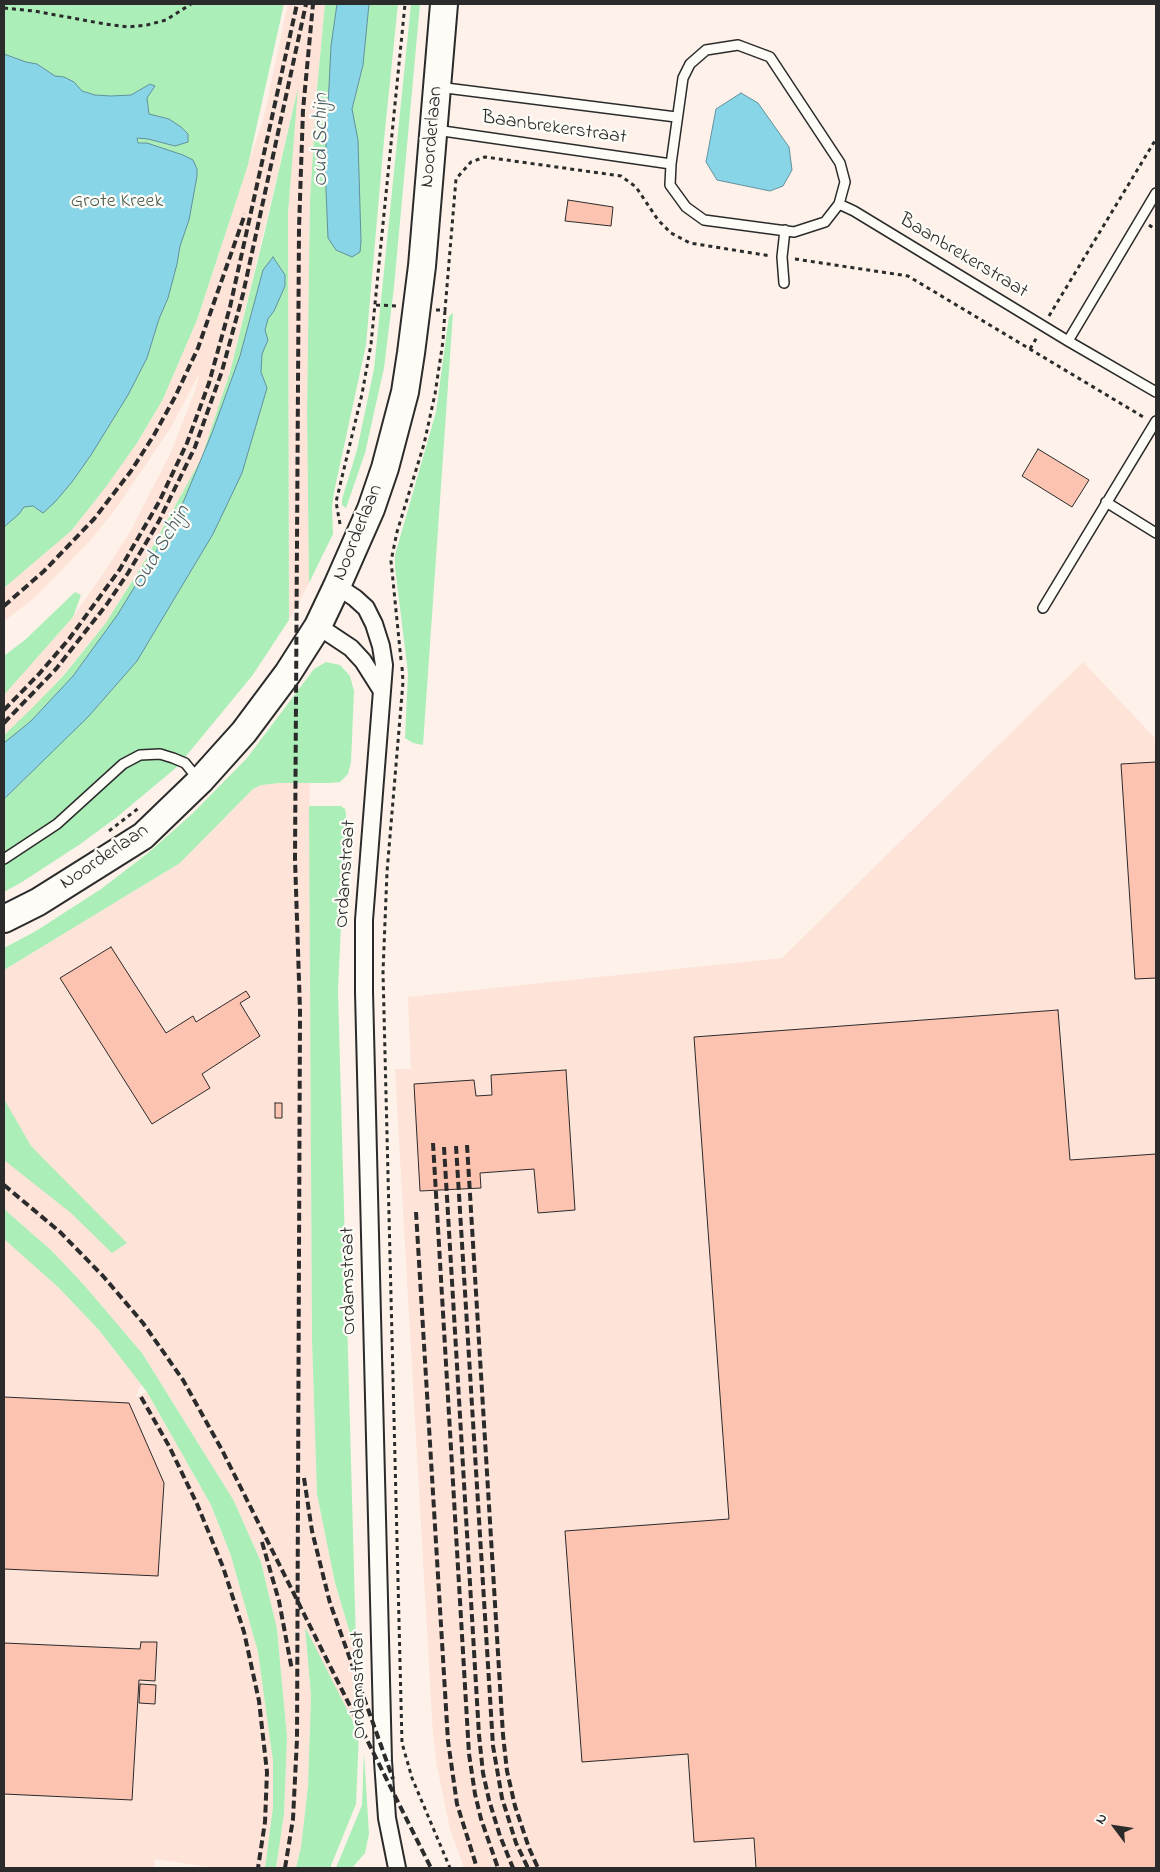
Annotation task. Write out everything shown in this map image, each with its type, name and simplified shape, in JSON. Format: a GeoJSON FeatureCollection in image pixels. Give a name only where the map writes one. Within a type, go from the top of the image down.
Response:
{"type":"FeatureCollection","features":[{"type":"Feature","properties":{"kind":"main road","name":"Noorderlaan"},"geometry":{"type":"LineString","coordinates":[[4,920],[38,902],[143,836],[200,781],[244,732],[297,660],[318,626],[370,509],[385,468],[405,392],[417,308],[444,4]]}},
{"type":"Feature","properties":{"kind":"street","name":"Ordamstraat"},"geometry":{"type":"LineString","coordinates":[[337,586],[366,608],[374,624],[381,646],[384,665],[365,911],[364,976],[383,1761],[387,1818],[397,1868]]}},
{"type":"Feature","properties":{"kind":"street"},"geometry":{"type":"LineString","coordinates":[[318,626],[351,648],[363,662],[382,691]]}},
{"type":"Feature","properties":{"kind":"lane"},"geometry":{"type":"LineString","coordinates":[[738,45],[770,57],[840,163],[845,182],[839,204],[825,222],[794,232],[704,220],[686,208],[670,185],[670,164],[676,117],[682,78],[690,64],[706,50],[738,45]]}},
{"type":"Feature","properties":{"kind":"lane","name":"Baanbrekerstraat"},"geometry":{"type":"LineString","coordinates":[[437,86],[676,117]]}},
{"type":"Feature","properties":{"kind":"lane","name":"Baanbrekerstraat"},"geometry":{"type":"LineString","coordinates":[[433,130],[670,164]]}},
{"type":"Feature","properties":{"kind":"lane"},"geometry":{"type":"LineString","coordinates":[[1068,341],[1156,193]]}},
{"type":"Feature","properties":{"kind":"lane","name":"Baanbrekerstraat"},"geometry":{"type":"LineString","coordinates":[[839,204],[854,211],[1156,392]]}},
{"type":"Feature","properties":{"kind":"lane"},"geometry":{"type":"LineString","coordinates":[[784,283],[782,257],[786,230]]}},
{"type":"Feature","properties":{"kind":"lane"},"geometry":{"type":"LineString","coordinates":[[1043,608],[1155,422]]}},
{"type":"Feature","properties":{"kind":"lane"},"geometry":{"type":"LineString","coordinates":[[1106,502],[1156,533]]}},
{"type":"Feature","properties":{"kind":"lane"},"geometry":{"type":"LineString","coordinates":[[4,859],[57,824],[123,764],[140,755],[160,754],[173,758],[185,764],[200,781]]}},
{"type":"Feature","properties":{"kind":"path"},"geometry":{"type":"LineString","coordinates":[[4,8],[128,26],[147,25],[166,20],[191,4]]}},
{"type":"Feature","properties":{"kind":"path"},"geometry":{"type":"LineString","coordinates":[[340,530],[336,502],[362,394],[376,305],[405,4]]}},
{"type":"Feature","properties":{"kind":"path"},"geometry":{"type":"LineString","coordinates":[[1030,349],[1156,139]]}},
{"type":"Feature","properties":{"kind":"path"},"geometry":{"type":"LineString","coordinates":[[450,1868],[412,1778],[402,1743],[383,981],[388,862],[403,682],[391,561],[399,524],[424,444],[433,402],[443,340],[456,179],[471,162],[485,157],[621,176],[636,187],[658,220],[670,233],[690,243],[908,276],[1155,422]]}},
{"type":"Feature","properties":{"kind":"path"},"geometry":{"type":"LineString","coordinates":[[376,305],[445,310]]}},
{"type":"Feature","properties":{"kind":"path"},"geometry":{"type":"LineString","coordinates":[[108,831],[146,802]]}},
{"type":"Feature","properties":{"kind":"shaded area"},"geometry":{"type":"Polygon","coordinates":[[[288,4],[325,4],[310,199],[307,412],[309,583],[289,620],[288,213],[297,93],[230,372],[201,459],[143,564],[105,624],[64,674],[4,735],[4,695],[73,617],[131,530],[171,452],[195,391],[200,372],[170,429],[114,511],[89,542],[32,600],[4,621],[4,588],[71,531],[137,443],[163,399],[197,320],[263,120],[288,4]]]}},
{"type":"Feature","properties":{"kind":"shaded area"},"geometry":{"type":"Polygon","coordinates":[[[1083,662],[1156,739],[1156,1868],[464,1868],[450,1829],[437,1766],[433,1734],[395,1069],[411,1069],[408,997],[782,958],[1083,662]]]}},
{"type":"Feature","properties":{"kind":"shaded area"},"geometry":{"type":"Polygon","coordinates":[[[309,700],[312,1340],[317,1494],[335,1583],[353,1643],[356,1643],[359,1733],[305,1629],[311,1696],[308,1786],[301,1847],[296,1868],[276,1868],[284,1814],[287,1737],[277,1629],[261,1562],[234,1501],[142,1353],[52,1251],[4,1209],[4,970],[180,863],[253,789],[261,785],[280,783],[309,700]]]}},
{"type":"Feature","properties":{"kind":"shaded area"},"geometry":{"type":"Polygon","coordinates":[[[4,1239],[58,1287],[99,1330],[141,1384],[136,1397],[147,1392],[211,1505],[231,1556],[258,1652],[267,1711],[273,1761],[273,1807],[265,1868],[215,1868],[155,1859],[154,1868],[4,1868],[4,1239]]]}},
{"type":"Feature","properties":{"kind":"green space","name":"Grote Kreek"},"geometry":{"type":"Polygon","coordinates":[[[4,4],[284,4],[248,165],[197,320],[163,399],[137,443],[71,531],[4,588],[4,4]]]}},
{"type":"Feature","properties":{"kind":"green space"},"geometry":{"type":"Polygon","coordinates":[[[325,4],[398,4],[366,345],[334,492],[332,507],[333,534],[309,583],[307,412],[310,200],[325,4]]]}},
{"type":"Feature","properties":{"kind":"green space"},"geometry":{"type":"Polygon","coordinates":[[[411,4],[420,4],[394,287],[384,368],[365,453],[346,508],[342,505],[342,499],[357,450],[374,369],[411,4]]]}},
{"type":"Feature","properties":{"kind":"green space"},"geometry":{"type":"Polygon","coordinates":[[[298,88],[288,213],[289,620],[252,676],[177,767],[117,817],[79,845],[4,892],[4,735],[64,675],[105,624],[143,564],[201,459],[230,372],[298,88]]]}},
{"type":"Feature","properties":{"kind":"green space"},"geometry":{"type":"Polygon","coordinates":[[[453,313],[423,745],[413,743],[405,738],[408,673],[395,555],[436,412],[449,316],[453,313]]]}},
{"type":"Feature","properties":{"kind":"green space"},"geometry":{"type":"Polygon","coordinates":[[[75,592],[81,595],[73,617],[4,695],[4,656],[26,639],[75,592]]]}},
{"type":"Feature","properties":{"kind":"green space"},"geometry":{"type":"Polygon","coordinates":[[[326,662],[340,665],[350,676],[354,691],[351,762],[348,774],[340,782],[280,783],[261,785],[253,789],[180,863],[4,970],[4,948],[36,931],[101,889],[148,853],[192,814],[247,758],[314,669],[326,662]]]}},
{"type":"Feature","properties":{"kind":"green space"},"geometry":{"type":"Polygon","coordinates":[[[309,806],[341,806],[345,809],[346,815],[338,991],[356,1643],[353,1643],[335,1583],[317,1494],[312,1340],[309,806]]]}},
{"type":"Feature","properties":{"kind":"green space"},"geometry":{"type":"Polygon","coordinates":[[[4,1099],[31,1146],[127,1243],[112,1253],[71,1213],[4,1160],[4,1099]]]}},
{"type":"Feature","properties":{"kind":"green space"},"geometry":{"type":"Polygon","coordinates":[[[4,1209],[52,1251],[142,1353],[234,1501],[261,1562],[277,1629],[287,1737],[284,1814],[276,1868],[265,1868],[273,1807],[273,1761],[258,1652],[231,1556],[211,1505],[147,1392],[99,1330],[58,1287],[4,1239],[4,1209]]]}},
{"type":"Feature","properties":{"kind":"green space"},"geometry":{"type":"Polygon","coordinates":[[[305,1627],[359,1733],[356,1804],[330,1868],[296,1868],[301,1847],[308,1786],[311,1696],[305,1627]]]}},
{"type":"Feature","properties":{"kind":"green space"},"geometry":{"type":"Polygon","coordinates":[[[364,1753],[369,1834],[365,1853],[352,1868],[336,1868],[362,1805],[364,1753]]]}},
{"type":"Feature","properties":{"kind":"water"},"geometry":{"type":"Polygon","coordinates":[[[337,4],[369,4],[363,65],[352,109],[358,140],[361,241],[360,252],[352,257],[336,250],[328,238],[325,166],[331,46],[337,4]]]}},
{"type":"Feature","properties":{"kind":"water"},"geometry":{"type":"Polygon","coordinates":[[[4,54],[37,64],[55,76],[64,77],[74,82],[82,91],[95,95],[131,95],[150,84],[155,86],[147,98],[149,114],[169,119],[181,127],[188,134],[188,142],[175,146],[137,138],[138,143],[147,143],[193,160],[197,169],[197,176],[189,220],[180,246],[168,298],[159,319],[147,358],[128,395],[91,455],[55,502],[43,513],[33,506],[24,507],[4,527],[4,54]]]}},
{"type":"Feature","properties":{"kind":"water"},"geometry":{"type":"Polygon","coordinates":[[[741,93],[758,103],[789,147],[792,170],[783,186],[770,191],[717,180],[706,162],[716,109],[741,93]]]}},
{"type":"Feature","properties":{"kind":"water","name":"Oud Schijn"},"geometry":{"type":"Polygon","coordinates":[[[273,257],[285,275],[285,286],[274,311],[268,319],[265,330],[268,340],[262,354],[261,372],[267,388],[242,473],[213,534],[137,661],[88,717],[4,799],[4,743],[31,721],[73,676],[118,614],[177,517],[212,433],[240,356],[263,270],[273,257]]]}},
{"type":"Feature","properties":{"kind":"building"},"geometry":{"type":"Polygon","coordinates":[[[568,200],[613,207],[611,226],[565,221],[568,200]]]}},
{"type":"Feature","properties":{"kind":"building"},"geometry":{"type":"Polygon","coordinates":[[[1038,449],[1089,480],[1072,507],[1022,476],[1038,449]]]}},
{"type":"Feature","properties":{"kind":"building"},"geometry":{"type":"Polygon","coordinates":[[[1156,762],[1156,978],[1135,979],[1121,764],[1156,762]]]}},
{"type":"Feature","properties":{"kind":"building"},"geometry":{"type":"Polygon","coordinates":[[[111,947],[166,1033],[193,1016],[196,1022],[246,991],[250,997],[240,1003],[260,1036],[202,1074],[210,1088],[152,1124],[60,978],[111,947]]]}},
{"type":"Feature","properties":{"kind":"building"},"geometry":{"type":"Polygon","coordinates":[[[1058,1010],[1070,1160],[1156,1154],[1156,1868],[756,1868],[754,1838],[694,1842],[688,1754],[582,1762],[565,1531],[729,1519],[694,1037],[1058,1010]]]}},
{"type":"Feature","properties":{"kind":"building"},"geometry":{"type":"Polygon","coordinates":[[[566,1070],[575,1210],[538,1213],[534,1169],[480,1173],[481,1188],[420,1191],[414,1084],[474,1080],[476,1096],[492,1095],[491,1075],[566,1070]]]}},
{"type":"Feature","properties":{"kind":"building"},"geometry":{"type":"Polygon","coordinates":[[[275,1103],[282,1103],[282,1118],[275,1118],[275,1103]]]}},
{"type":"Feature","properties":{"kind":"building"},"geometry":{"type":"Polygon","coordinates":[[[4,1397],[129,1403],[164,1483],[158,1576],[4,1569],[4,1397]]]}},
{"type":"Feature","properties":{"kind":"building"},"geometry":{"type":"Polygon","coordinates":[[[141,1642],[157,1642],[155,1681],[139,1680],[132,1800],[4,1794],[4,1643],[140,1649],[141,1642]]]}},
{"type":"Feature","properties":{"kind":"building"},"geometry":{"type":"Polygon","coordinates":[[[140,1684],[156,1685],[155,1704],[139,1703],[140,1684]]]}},
{"type":"Feature","properties":{"kind":"railway"},"geometry":{"type":"LineString","coordinates":[[4,710],[39,674],[69,639],[120,569],[159,502],[187,443],[209,383],[230,307],[297,4]]}},
{"type":"Feature","properties":{"kind":"railway"},"geometry":{"type":"LineString","coordinates":[[4,723],[56,669],[107,604],[159,521],[195,447],[222,371],[243,294],[306,4]]}},
{"type":"Feature","properties":{"kind":"railway"},"geometry":{"type":"LineString","coordinates":[[285,1868],[293,1819],[297,1739],[300,1011],[295,859],[299,228],[303,110],[313,4]]}},
{"type":"Feature","properties":{"kind":"railway"},"geometry":{"type":"LineString","coordinates":[[4,606],[44,571],[94,519],[131,471],[154,435],[175,397],[198,348],[245,214]]}},
{"type":"Feature","properties":{"kind":"railway"},"geometry":{"type":"LineString","coordinates":[[433,1143],[469,1754],[481,1819],[498,1868]]}},
{"type":"Feature","properties":{"kind":"railway"},"geometry":{"type":"LineString","coordinates":[[467,1145],[503,1735],[507,1771],[515,1806],[538,1868]]}},
{"type":"Feature","properties":{"kind":"railway"},"geometry":{"type":"LineString","coordinates":[[456,1146],[493,1746],[502,1798],[516,1843],[528,1868]]}},
{"type":"Feature","properties":{"kind":"railway"},"geometry":{"type":"LineString","coordinates":[[444,1147],[479,1735],[483,1773],[489,1800],[500,1836],[513,1868]]}},
{"type":"Feature","properties":{"kind":"railway"},"geometry":{"type":"LineString","coordinates":[[4,1185],[60,1232],[103,1276],[143,1323],[183,1380],[222,1450],[431,1868]]}},
{"type":"Feature","properties":{"kind":"railway"},"geometry":{"type":"LineString","coordinates":[[416,1212],[448,1741],[457,1804],[477,1868]]}},
{"type":"Feature","properties":{"kind":"railway"},"geometry":{"type":"LineString","coordinates":[[141,1397],[169,1446],[197,1504],[223,1567],[244,1632],[259,1701],[267,1772],[265,1822],[258,1868]]}},
{"type":"Feature","properties":{"kind":"railway"},"geometry":{"type":"LineString","coordinates":[[304,1478],[312,1531],[330,1603],[393,1779]]}},
{"type":"Feature","properties":{"kind":"railway"},"geometry":{"type":"LineString","coordinates":[[262,1542],[279,1601],[292,1670]]}}]}
